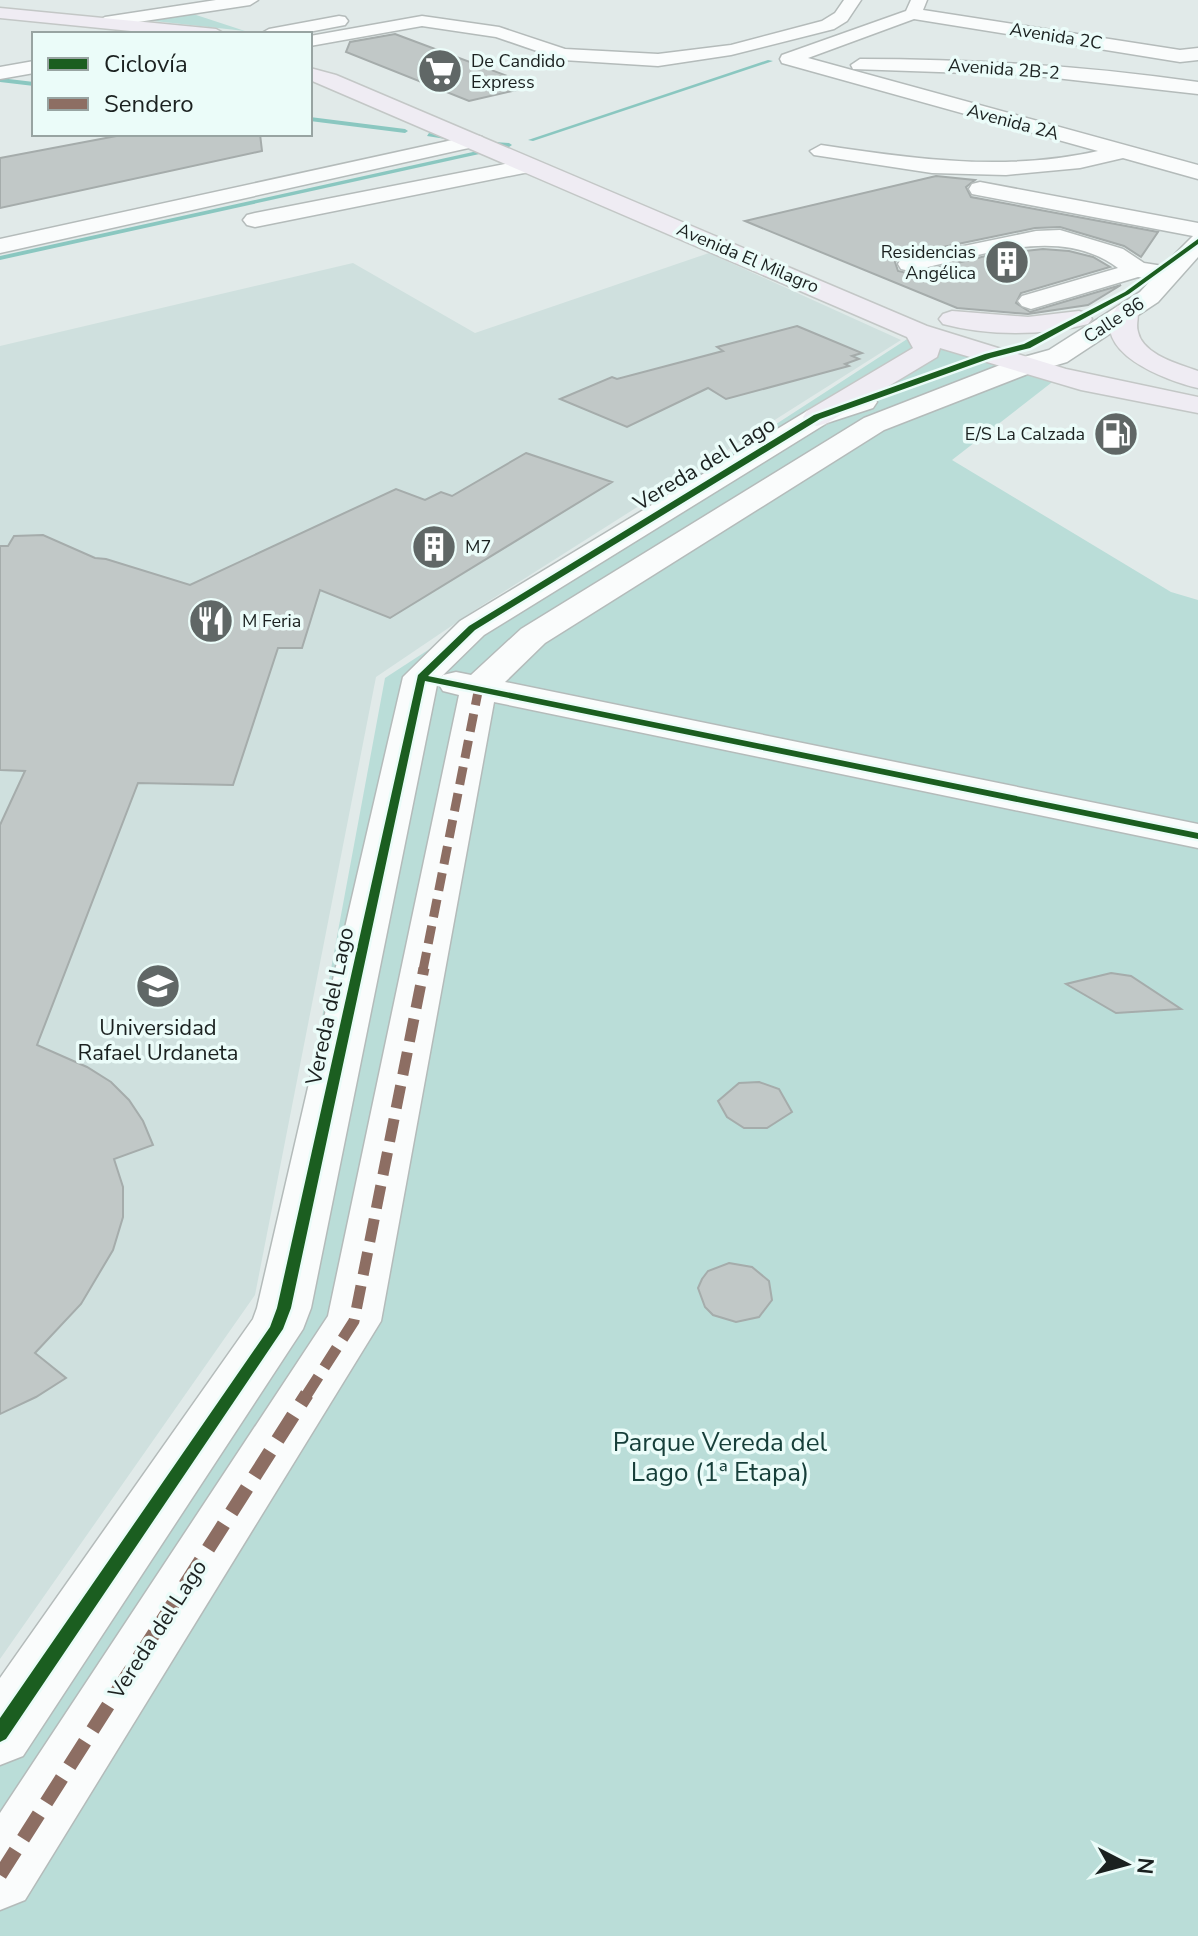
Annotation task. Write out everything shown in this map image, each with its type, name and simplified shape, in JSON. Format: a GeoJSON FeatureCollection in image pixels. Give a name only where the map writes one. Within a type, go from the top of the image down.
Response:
{"type":"FeatureCollection","features":[{"type":"Feature","properties":{"kind":"main road"},"geometry":{"type":"LineString","coordinates":[[0,13],[198,32]]}},
{"type":"Feature","properties":{"kind":"main road"},"geometry":{"type":"LineString","coordinates":[[80,32],[88,26],[105,22]]}},
{"type":"Feature","properties":{"kind":"main road"},"geometry":{"type":"LineString","coordinates":[[0,29],[32,35]]}},
{"type":"Feature","properties":{"kind":"main road","name":"Avenida El Milagro"},"geometry":{"type":"LineString","coordinates":[[312,55],[858,281]]}},
{"type":"Feature","properties":{"kind":"main road","name":"Avenida El Milagro"},"geometry":{"type":"LineString","coordinates":[[312,56],[329,79],[531,165],[922,320],[988,356],[1025,356]]}},
{"type":"Feature","properties":{"kind":"main road"},"geometry":{"type":"LineString","coordinates":[[1126,312],[1124,331],[1136,351],[1198,382]]}},
{"type":"Feature","properties":{"kind":"main road"},"geometry":{"type":"LineString","coordinates":[[952,319],[1028,325],[1079,319]]}},
{"type":"Feature","properties":{"kind":"main road","name":"Avenida El Milagro"},"geometry":{"type":"LineString","coordinates":[[922,320],[952,319],[1025,356],[1198,405]]}},
{"type":"Feature","properties":{"kind":"main road"},"geometry":{"type":"LineString","coordinates":[[817,417],[928,351],[922,320]]}},
{"type":"Feature","properties":{"kind":"main road"},"geometry":{"type":"LineString","coordinates":[[1058,356],[1198,382]]}},
{"type":"Feature","properties":{"kind":"street"},"geometry":{"type":"LineString","coordinates":[[188,0],[231,19]]}},
{"type":"Feature","properties":{"kind":"street"},"geometry":{"type":"LineString","coordinates":[[105,22],[250,0]]}},
{"type":"Feature","properties":{"kind":"street"},"geometry":{"type":"LineString","coordinates":[[264,32],[427,10],[563,54],[658,60],[731,50],[828,25],[841,17],[853,0]]}},
{"type":"Feature","properties":{"kind":"street"},"geometry":{"type":"LineString","coordinates":[[819,69],[789,59],[916,7]]}},
{"type":"Feature","properties":{"kind":"street","name":"Avenida 2C"},"geometry":{"type":"LineString","coordinates":[[916,7],[1189,55]]}},
{"type":"Feature","properties":{"kind":"street"},"geometry":{"type":"LineString","coordinates":[[312,55],[427,10]]}},
{"type":"Feature","properties":{"kind":"street"},"geometry":{"type":"LineString","coordinates":[[1137,78],[1189,55]]}},
{"type":"Feature","properties":{"kind":"street","name":"Avenida 2B-2"},"geometry":{"type":"LineString","coordinates":[[819,69],[928,64],[1137,78],[1198,88]]}},
{"type":"Feature","properties":{"kind":"street"},"geometry":{"type":"LineString","coordinates":[[0,73],[32,67]]}},
{"type":"Feature","properties":{"kind":"street","name":"Avenida 2A"},"geometry":{"type":"LineString","coordinates":[[819,69],[1198,172]]}},
{"type":"Feature","properties":{"kind":"street"},"geometry":{"type":"LineString","coordinates":[[0,246],[475,141]]}},
{"type":"Feature","properties":{"kind":"street"},"geometry":{"type":"LineString","coordinates":[[821,151],[945,169],[1014,171],[1077,164],[1123,151]]}},
{"type":"Feature","properties":{"kind":"street"},"geometry":{"type":"LineString","coordinates":[[251,220],[531,165]]}},
{"type":"Feature","properties":{"kind":"street"},"geometry":{"type":"LineString","coordinates":[[979,189],[1198,230]]}},
{"type":"Feature","properties":{"kind":"street"},"geometry":{"type":"LineString","coordinates":[[910,264],[1036,238],[1060,237],[1115,254],[1146,271]]}},
{"type":"Feature","properties":{"kind":"street"},"geometry":{"type":"LineString","coordinates":[[1031,301],[1146,271],[1198,241]]}},
{"type":"Feature","properties":{"kind":"street","name":"Calle 86"},"geometry":{"type":"LineString","coordinates":[[1058,356],[1149,297],[1198,241]]}},
{"type":"Feature","properties":{"kind":"street"},"geometry":{"type":"LineString","coordinates":[[479,687],[533,636],[874,424],[1025,356],[1079,319],[1127,293],[1146,271]]}},
{"type":"Feature","properties":{"kind":"street","name":"Vereda del Lago"},"geometry":{"type":"LineString","coordinates":[[0,1733],[265,1350],[276,1329],[284,1308],[421,677],[472,628],[817,417],[988,356]]}},
{"type":"Feature","properties":{"kind":"street"},"geometry":{"type":"LineString","coordinates":[[1025,356],[1058,356]]}},
{"type":"Feature","properties":{"kind":"street"},"geometry":{"type":"LineString","coordinates":[[421,677],[1198,836]]}},
{"type":"Feature","properties":{"kind":"street","name":"Vereda del Lago"},"geometry":{"type":"LineString","coordinates":[[0,1875],[354,1321],[479,687]]}},
{"type":"Feature","properties":{"kind":"shaded area","name":"Universidad Rafael Urdaneta"},"geometry":{"type":"Polygon","coordinates":[[[709,253],[901,340],[481,606],[376,677],[255,1295],[0,1659],[0,346],[353,263],[475,333],[709,253]]]}},
{"type":"Feature","properties":{"kind":"green space"},"geometry":{"type":"Polygon","coordinates":[[[184,11],[245,31],[136,19],[184,11]]]}},
{"type":"Feature","properties":{"kind":"green space","name":"Parque Vereda del Lago (1ª Etapa)"},"geometry":{"type":"Polygon","coordinates":[[[918,332],[1036,377],[1060,376],[952,460],[1171,592],[1198,600],[1198,1936],[0,1936],[0,1688],[269,1303],[385,678],[918,332]]]}},
{"type":"Feature","properties":{"kind":"building"},"geometry":{"type":"Polygon","coordinates":[[[395,34],[534,86],[469,101],[346,52],[350,42],[395,34]]]}},
{"type":"Feature","properties":{"kind":"building"},"geometry":{"type":"Polygon","coordinates":[[[116,136],[260,136],[262,151],[0,208],[0,158],[116,136]]]}},
{"type":"Feature","properties":{"kind":"building"},"geometry":{"type":"Polygon","coordinates":[[[936,176],[975,180],[966,187],[971,197],[1158,232],[1141,257],[1124,246],[1060,227],[1035,228],[900,256],[895,262],[898,271],[911,274],[990,255],[1043,249],[1093,257],[1110,267],[1021,293],[1016,303],[1030,312],[1121,285],[1088,305],[1028,314],[957,308],[745,221],[936,176]]]}},
{"type":"Feature","properties":{"kind":"building"},"geometry":{"type":"Polygon","coordinates":[[[797,326],[862,353],[852,356],[859,359],[845,364],[849,366],[726,399],[708,388],[627,427],[560,399],[612,377],[617,379],[723,351],[717,347],[797,326]]]}},
{"type":"Feature","properties":{"kind":"building"},"geometry":{"type":"Polygon","coordinates":[[[526,453],[612,482],[390,618],[320,590],[302,648],[278,648],[233,785],[138,783],[37,1045],[87,1067],[111,1082],[129,1100],[143,1121],[153,1145],[114,1159],[123,1187],[123,1217],[113,1250],[81,1304],[35,1353],[66,1378],[0,1414],[0,825],[25,771],[0,770],[0,546],[8,546],[14,536],[43,535],[95,558],[190,585],[396,489],[425,500],[441,492],[452,496],[526,453]]]}},
{"type":"Feature","properties":{"kind":"building"},"geometry":{"type":"Polygon","coordinates":[[[1111,973],[1131,976],[1181,1009],[1116,1013],[1066,984],[1111,973]]]}},
{"type":"Feature","properties":{"kind":"building"},"geometry":{"type":"Polygon","coordinates":[[[759,1082],[779,1089],[792,1112],[767,1128],[744,1128],[727,1117],[718,1101],[739,1083],[759,1082]]]}},
{"type":"Feature","properties":{"kind":"building"},"geometry":{"type":"Polygon","coordinates":[[[729,1263],[752,1267],[769,1281],[772,1300],[759,1317],[736,1322],[713,1315],[705,1307],[698,1288],[702,1279],[708,1271],[729,1263]]]}},
{"type":"Feature","properties":{"kind":"waterway"},"geometry":{"type":"LineString","coordinates":[[531,140],[770,61]]}},
{"type":"Feature","properties":{"kind":"waterway"},"geometry":{"type":"LineString","coordinates":[[0,80],[32,84]]}},
{"type":"Feature","properties":{"kind":"waterway"},"geometry":{"type":"LineString","coordinates":[[312,119],[405,131]]}},
{"type":"Feature","properties":{"kind":"waterway"},"geometry":{"type":"LineString","coordinates":[[429,135],[458,139]]}},
{"type":"Feature","properties":{"kind":"waterway"},"geometry":{"type":"LineString","coordinates":[[481,142],[509,145]]}},
{"type":"Feature","properties":{"kind":"waterway"},"geometry":{"type":"LineString","coordinates":[[0,258],[482,152]]}},
{"type":"Feature","properties":{"kind":"marked path"},"geometry":{"type":"LineString","coordinates":[[0,1875],[354,1321],[479,687]]}},
{"type":"Feature","properties":{"kind":"cycle path"},"geometry":{"type":"LineString","coordinates":[[0,1733],[276,1329],[284,1308],[421,677],[472,628],[817,417],[988,356],[1027,346],[1127,293],[1198,241]]}},
{"type":"Feature","properties":{"kind":"cycle path"},"geometry":{"type":"LineString","coordinates":[[421,677],[1198,836]]}},
{"type":"Feature","properties":{"kind":"place","name":"De Candido Express"},"geometry":{"type":"Point","coordinates":[440,71]}},
{"type":"Feature","properties":{"kind":"place","name":"Residencias Angélica"},"geometry":{"type":"Point","coordinates":[1007,262]}},
{"type":"Feature","properties":{"kind":"place","name":"E/S La Calzada"},"geometry":{"type":"Point","coordinates":[1116,434]}},
{"type":"Feature","properties":{"kind":"place","name":"M7"},"geometry":{"type":"Point","coordinates":[434,547]}},
{"type":"Feature","properties":{"kind":"place","name":"M Feria"},"geometry":{"type":"Point","coordinates":[211,621]}},
{"type":"Feature","properties":{"kind":"place","name":"Universidad Rafael Urdaneta"},"geometry":{"type":"Point","coordinates":[158,986]}}]}
